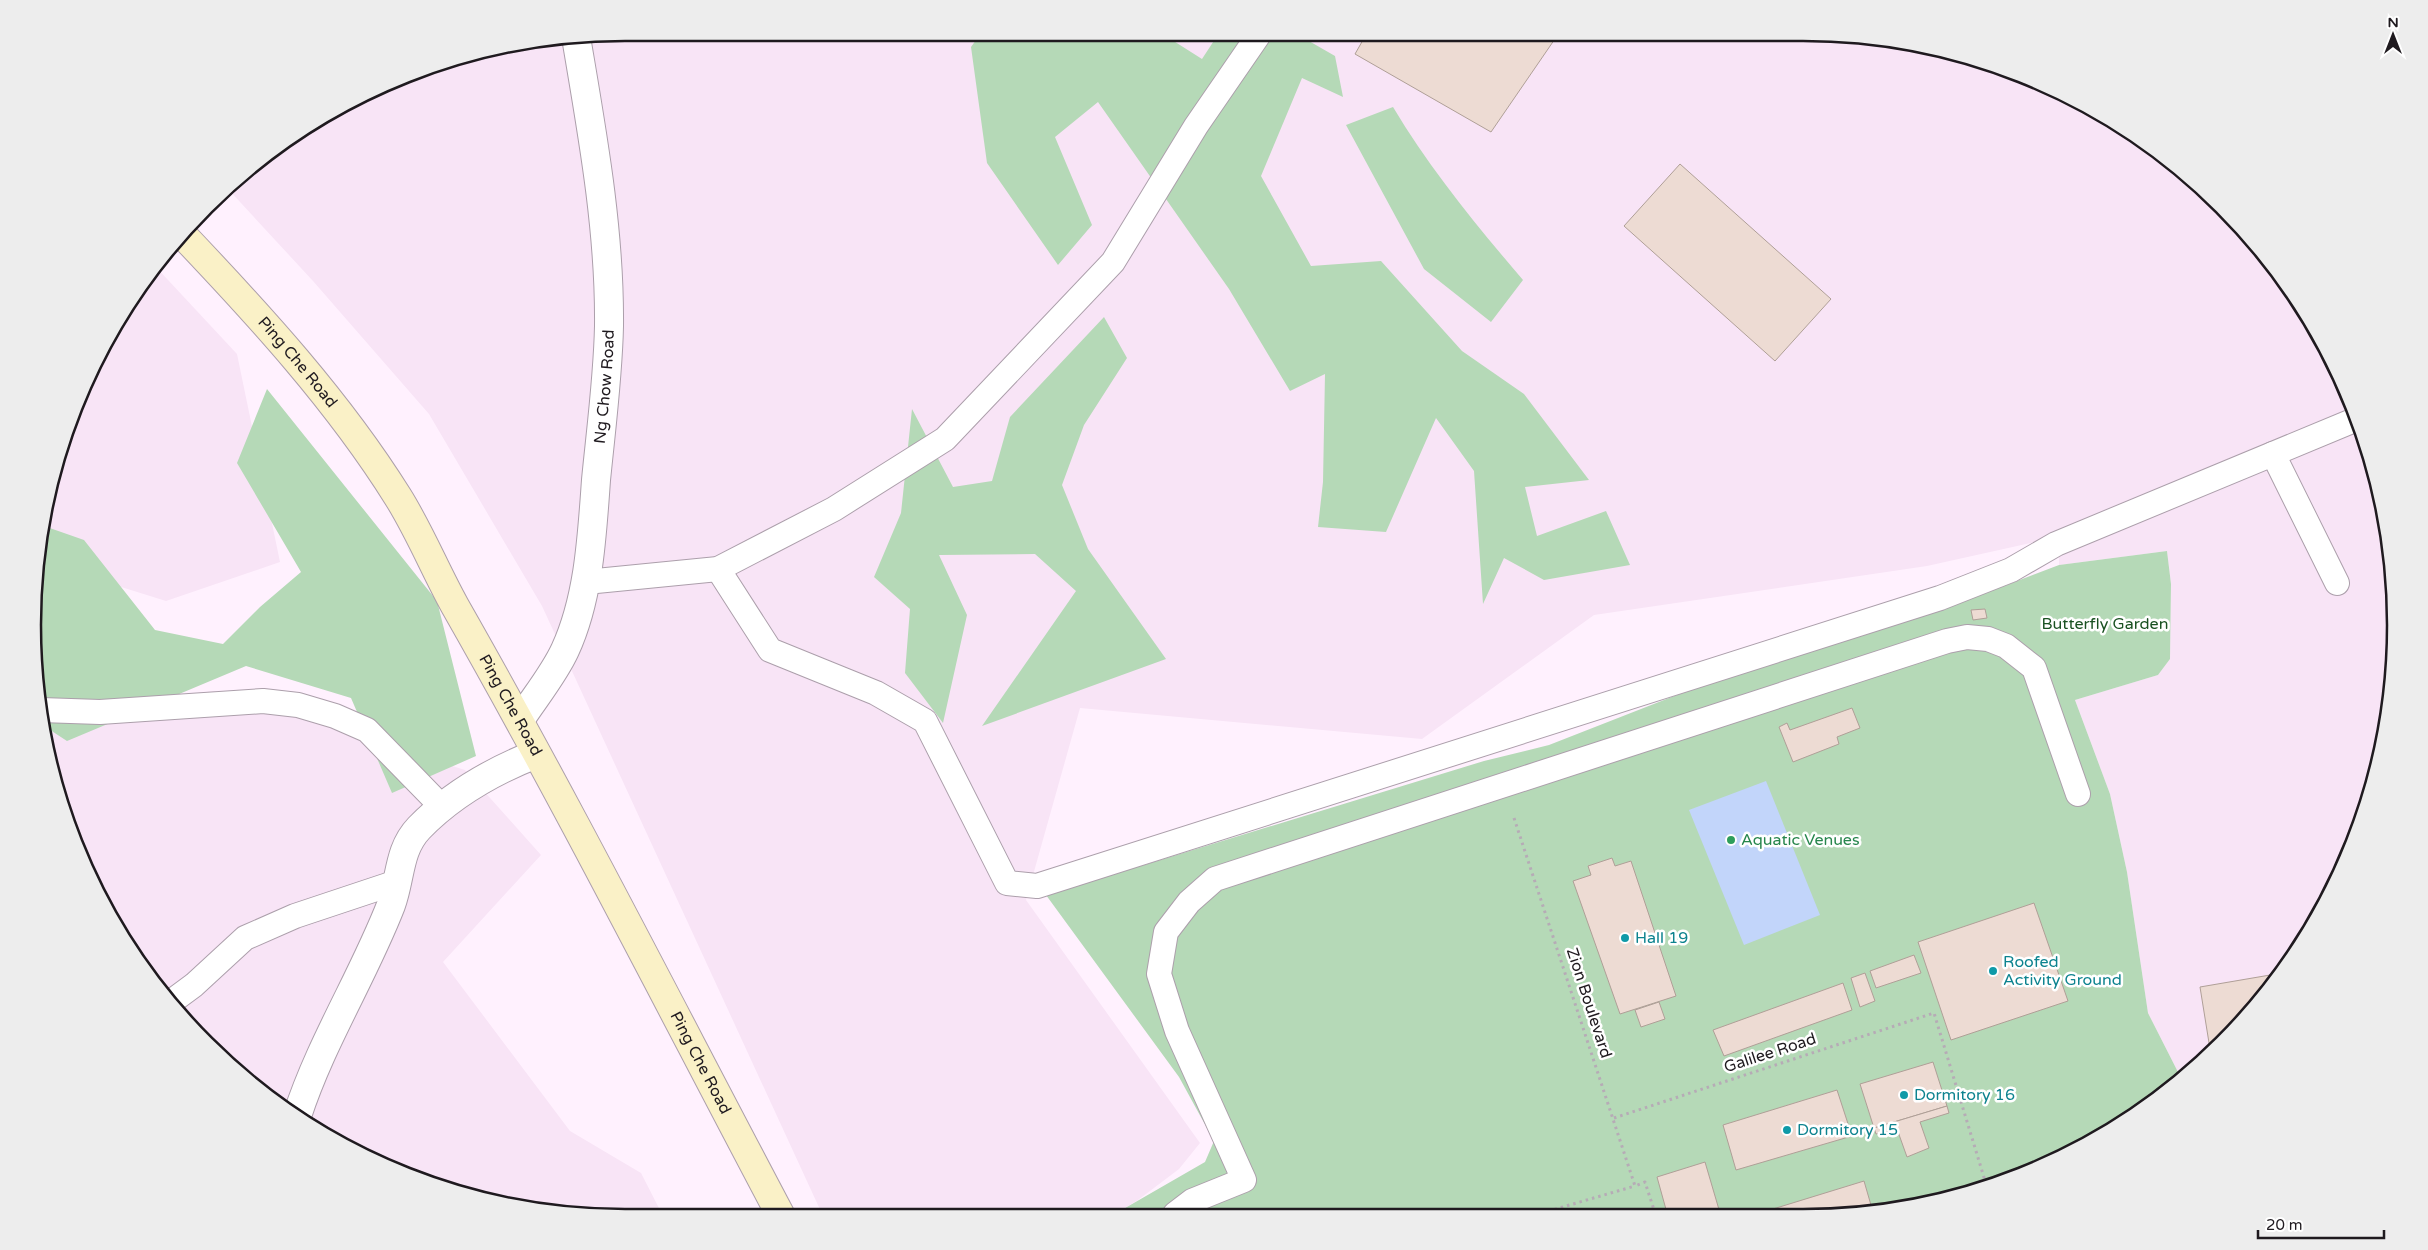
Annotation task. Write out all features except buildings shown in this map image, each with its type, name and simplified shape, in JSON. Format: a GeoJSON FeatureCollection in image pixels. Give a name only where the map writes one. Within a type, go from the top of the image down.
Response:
{"type":"FeatureCollection","features":[{"type":"Feature","properties":{"kind":"street","name":"Ng Chow Road"},"geometry":{"type":"LineString","coordinates":[[520,720],[565,651],[586,582],[600,433],[609,307],[598,167],[577,43]]}},
{"type":"Feature","properties":{"kind":"street","name":"Ping Che Road"},"geometry":{"type":"LineString","coordinates":[[187,239],[259,315],[347,424],[399,498],[439,579],[520,720],[536,754],[777,1209]]}},
{"type":"Feature","properties":{"kind":"street"},"geometry":{"type":"LineString","coordinates":[[299,1109],[309,1078],[391,904],[399,865],[406,845],[419,828],[458,795],[495,772],[536,754]]}},
{"type":"Feature","properties":{"kind":"lane"},"geometry":{"type":"LineString","coordinates":[[586,582],[718,569],[834,509],[945,439],[1113,262],[1196,126],[1254,41]]}},
{"type":"Feature","properties":{"kind":"lane"},"geometry":{"type":"LineString","coordinates":[[718,569],[770,650],[876,693],[925,721],[1007,883],[1036,886],[1940,598],[2011,570],[2056,544],[2350,422]]}},
{"type":"Feature","properties":{"kind":"lane"},"geometry":{"type":"LineString","coordinates":[[2273,454],[2338,584]]}},
{"type":"Feature","properties":{"kind":"lane"},"geometry":{"type":"LineString","coordinates":[[2011,570],[2059,559]]}},
{"type":"Feature","properties":{"kind":"lane"},"geometry":{"type":"LineString","coordinates":[[1182,1209],[1192,1201],[1244,1180],[1177,1031],[1159,974],[1166,932],[1189,902],[1215,879],[1504,787],[1947,640],[1968,637],[1988,639],[2006,646],[2034,668],[2078,794]]}},
{"type":"Feature","properties":{"kind":"lane"},"geometry":{"type":"LineString","coordinates":[[47,710],[100,712],[263,701],[298,705],[335,716],[367,730],[443,808]]}},
{"type":"Feature","properties":{"kind":"lane"},"geometry":{"type":"LineString","coordinates":[[176,998],[245,938],[295,916],[397,882]]}},
{"type":"Feature","properties":{"kind":"path","name":"Zion Boulevard"},"geometry":{"type":"LineString","coordinates":[[1504,787],[1635,1186]]}},
{"type":"Feature","properties":{"kind":"path","name":"Galilee Road"},"geometry":{"type":"LineString","coordinates":[[1614,1118],[1934,1013],[1985,1180]]}},
{"type":"Feature","properties":{"kind":"path"},"geometry":{"type":"LineString","coordinates":[[1556,1209],[1645,1182],[1654,1209]]}},
{"type":"Feature","properties":{"kind":"shaded area"},"geometry":{"type":"Polygon","coordinates":[[[625,41],[1803,41],[1841,42],[1917,52],[1991,72],[2026,86],[2061,101],[2095,119],[2127,140],[2188,186],[2216,212],[2242,240],[2288,301],[2309,333],[2327,367],[2342,402],[2356,437],[2376,511],[2386,587],[2387,625],[2386,663],[2376,739],[2356,813],[2327,883],[2309,917],[2266,980],[2242,1010],[2216,1038],[2178,1072],[2148,1013],[2127,872],[2110,794],[2075,700],[2158,675],[2170,659],[2171,584],[2167,551],[2059,565],[2059,553],[2053,538],[1927,566],[1594,615],[1422,739],[1080,708],[1026,900],[1200,1143],[1179,1169],[1123,1209],[820,1209],[542,606],[429,414],[313,281],[232,193],[270,162],[301,140],[333,119],[367,101],[437,72],[511,52],[549,46],[625,41]]]}},
{"type":"Feature","properties":{"kind":"shaded area"},"geometry":{"type":"Polygon","coordinates":[[[161,272],[237,354],[280,562],[166,601],[45,563],[52,511],[72,437],[101,367],[119,333],[161,272]]]}},
{"type":"Feature","properties":{"kind":"shaded area"},"geometry":{"type":"Polygon","coordinates":[[[214,691],[465,770],[541,855],[443,962],[570,1131],[641,1173],[659,1209],[587,1208],[549,1204],[511,1198],[437,1178],[367,1149],[333,1131],[270,1088],[240,1064],[186,1010],[162,980],[119,917],[101,883],[72,813],[52,739],[48,711],[214,691]]]}},
{"type":"Feature","properties":{"kind":"green space"},"geometry":{"type":"Polygon","coordinates":[[[975,41],[1174,41],[1202,59],[1214,41],[1309,41],[1335,56],[1343,97],[1302,78],[1261,176],[1311,266],[1381,261],[1462,351],[1524,394],[1589,480],[1525,487],[1537,536],[1606,511],[1630,565],[1544,580],[1504,558],[1483,604],[1474,471],[1436,418],[1386,532],[1318,527],[1323,482],[1325,374],[1290,391],[1229,289],[1098,102],[1055,137],[1092,225],[1058,265],[987,163],[971,47],[975,41]]]}},
{"type":"Feature","properties":{"kind":"green space"},"geometry":{"type":"Polygon","coordinates":[[[1393,107],[1422,152],[1454,196],[1523,280],[1491,322],[1424,269],[1346,125],[1393,107]]]}},
{"type":"Feature","properties":{"kind":"green space"},"geometry":{"type":"Polygon","coordinates":[[[1104,317],[1127,358],[1084,425],[1062,485],[1088,549],[1166,659],[982,726],[1076,591],[1035,554],[939,555],[967,615],[943,723],[905,673],[910,609],[874,577],[901,513],[912,409],[953,487],[992,481],[1010,417],[1104,317]]]}},
{"type":"Feature","properties":{"kind":"green space"},"geometry":{"type":"Polygon","coordinates":[[[267,389],[437,601],[476,756],[392,793],[351,698],[246,666],[67,741],[51,730],[42,663],[41,625],[42,587],[49,528],[84,540],[155,630],[223,644],[260,607],[301,572],[237,463],[267,389]]]}},
{"type":"Feature","properties":{"kind":"green space","name":"Butterfly Garden"},"geometry":{"type":"Polygon","coordinates":[[[2167,551],[2171,584],[2170,659],[2158,675],[2075,700],[2110,794],[2127,872],[2148,1013],[2178,1072],[2127,1110],[2095,1131],[2061,1149],[1991,1178],[1917,1198],[1841,1208],[1123,1209],[1205,1162],[1214,1141],[1179,1077],[1046,895],[1484,761],[1549,745],[1779,655],[1970,599],[2059,565],[2167,551]]]}},
{"type":"Feature","properties":{"kind":"water"},"geometry":{"type":"Polygon","coordinates":[[[1766,781],[1820,915],[1744,945],[1689,810],[1766,781]]]}},
{"type":"Feature","properties":{"kind":"place","name":"Aquatic Venues"},"geometry":{"type":"Point","coordinates":[1731,840]}},
{"type":"Feature","properties":{"kind":"place","name":"Hall 19"},"geometry":{"type":"Point","coordinates":[1625,938]}},
{"type":"Feature","properties":{"kind":"place","name":"Roofed Activity Ground"},"geometry":{"type":"Point","coordinates":[1993,971]}},
{"type":"Feature","properties":{"kind":"place","name":"Dormitory 16"},"geometry":{"type":"Point","coordinates":[1904,1095]}},
{"type":"Feature","properties":{"kind":"place","name":"Dormitory 15"},"geometry":{"type":"Point","coordinates":[1787,1130]}}]}
